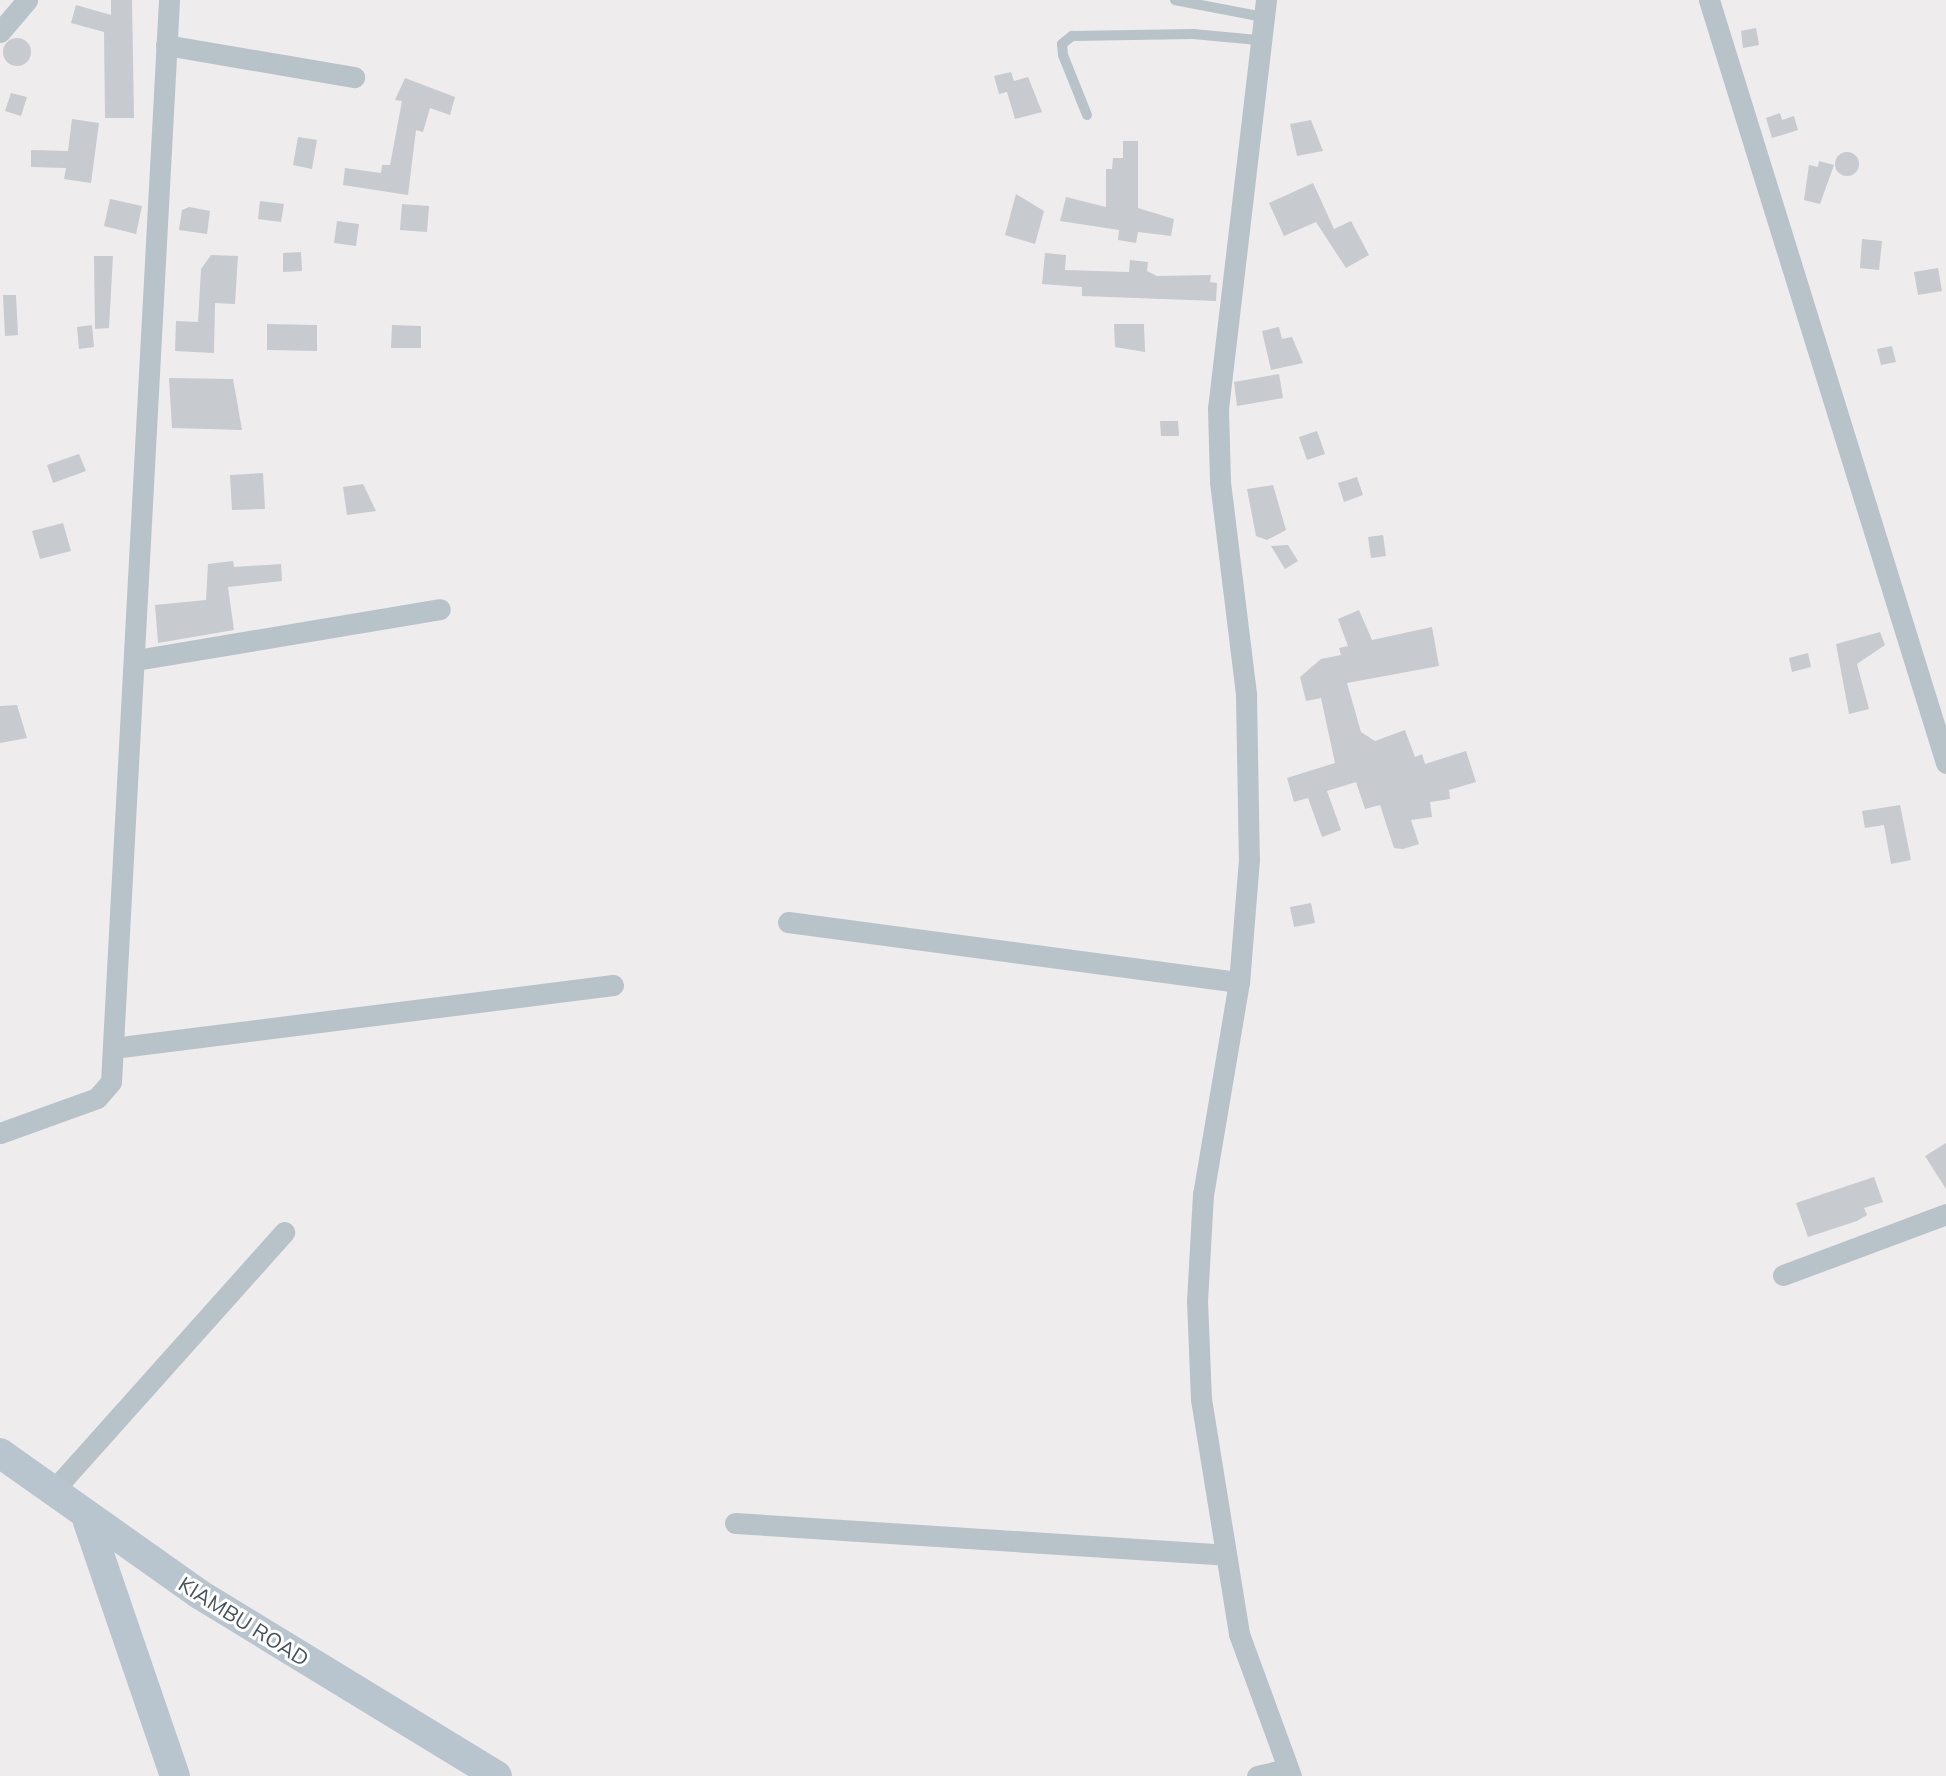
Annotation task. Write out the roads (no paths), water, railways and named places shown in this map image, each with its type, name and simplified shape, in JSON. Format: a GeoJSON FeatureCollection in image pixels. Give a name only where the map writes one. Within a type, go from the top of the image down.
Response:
{"type":"FeatureCollection","features":[{"type":"Feature","properties":{"kind":"street"},"geometry":{"type":"LineString","coordinates":[[0,32],[27,0]]}},
{"type":"Feature","properties":{"kind":"street"},"geometry":{"type":"LineString","coordinates":[[0,1133],[97,1098],[111,1082],[136,660],[169,0]]}},
{"type":"Feature","properties":{"kind":"street"},"geometry":{"type":"LineString","coordinates":[[1709,0],[1946,764]]}},
{"type":"Feature","properties":{"kind":"street"},"geometry":{"type":"LineString","coordinates":[[1257,1776],[1289,1773],[1239,1634],[1200,1399],[1197,1300],[1203,1194],[1239,982],[1249,859],[1246,695],[1220,482],[1218,409],[1258,40],[1265,9]]}},
{"type":"Feature","properties":{"kind":"street"},"geometry":{"type":"LineString","coordinates":[[166,45],[355,77]]}},
{"type":"Feature","properties":{"kind":"street"},"geometry":{"type":"LineString","coordinates":[[136,660],[440,609]]}},
{"type":"Feature","properties":{"kind":"street"},"geometry":{"type":"LineString","coordinates":[[788,922],[1239,982]]}},
{"type":"Feature","properties":{"kind":"street"},"geometry":{"type":"LineString","coordinates":[[113,1048],[613,985]]}},
{"type":"Feature","properties":{"kind":"street"},"geometry":{"type":"LineString","coordinates":[[1783,1275],[1946,1214]]}},
{"type":"Feature","properties":{"kind":"street"},"geometry":{"type":"LineString","coordinates":[[51,1493],[284,1232]]}},
{"type":"Feature","properties":{"kind":"street","name":"KIAMBU ROAD"},"geometry":{"type":"LineString","coordinates":[[0,1453],[88,1522],[497,1776]]}},
{"type":"Feature","properties":{"kind":"street"},"geometry":{"type":"LineString","coordinates":[[88,1522],[175,1776]]}},
{"type":"Feature","properties":{"kind":"street"},"geometry":{"type":"LineString","coordinates":[[735,1523],[1226,1555]]}},
{"type":"Feature","properties":{"kind":"lane"},"geometry":{"type":"LineString","coordinates":[[1175,0],[1265,9]]}},
{"type":"Feature","properties":{"kind":"lane"},"geometry":{"type":"LineString","coordinates":[[1087,115],[1063,55],[1062,44],[1072,36],[1193,34],[1258,40]]}}]}
